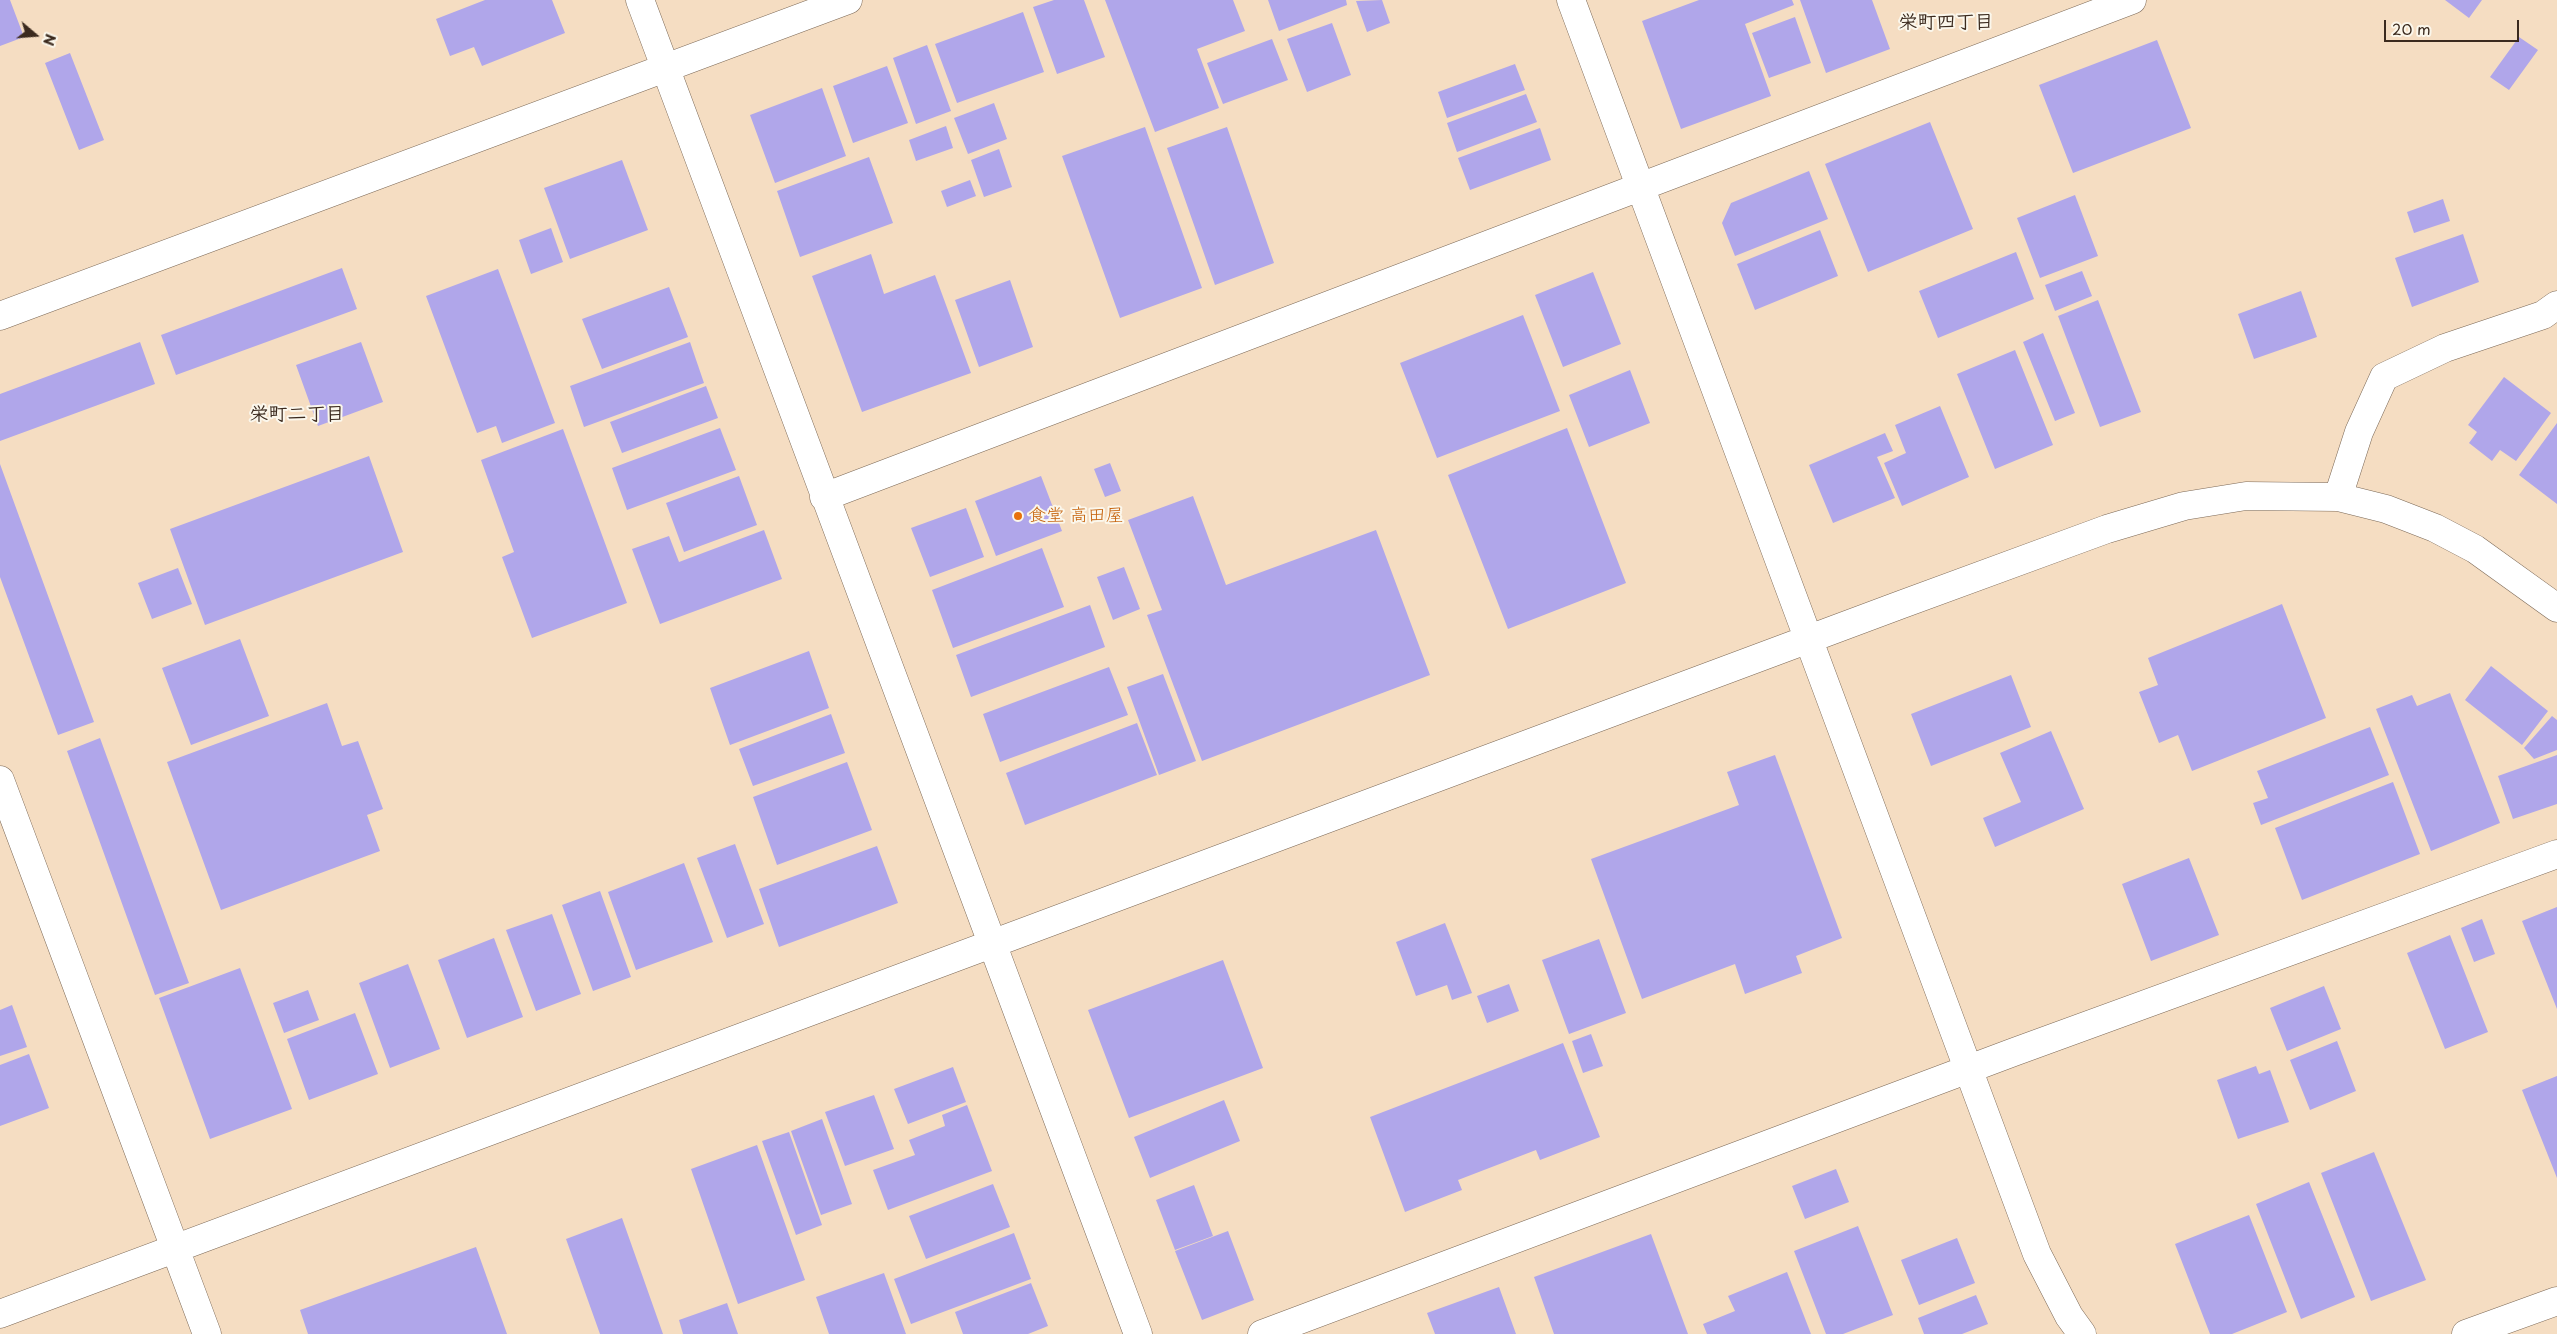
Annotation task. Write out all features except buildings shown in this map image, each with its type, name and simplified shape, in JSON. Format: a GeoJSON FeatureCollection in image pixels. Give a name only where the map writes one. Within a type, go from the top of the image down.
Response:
{"type":"FeatureCollection","features":[{"type":"Feature","properties":{"kind":"street"},"geometry":{"type":"LineString","coordinates":[[640,0],[1138,1334]]}},
{"type":"Feature","properties":{"kind":"street"},"geometry":{"type":"LineString","coordinates":[[0,316],[666,70],[848,0]]}},
{"type":"Feature","properties":{"kind":"street"},"geometry":{"type":"LineString","coordinates":[[1571,0],[2037,1254],[2068,1316],[2082,1334]]}},
{"type":"Feature","properties":{"kind":"street"},"geometry":{"type":"LineString","coordinates":[[824,497],[2132,0]]}},
{"type":"Feature","properties":{"kind":"street"},"geometry":{"type":"LineString","coordinates":[[2338,497],[2359,432],[2384,378],[2444,348],[2543,314],[2557,305]]}},
{"type":"Feature","properties":{"kind":"street"},"geometry":{"type":"LineString","coordinates":[[0,1314],[174,1247],[1809,639],[2107,529],[2184,506],[2246,496],[2338,497],[2386,509],[2435,528],[2475,549],[2557,608]]}},
{"type":"Feature","properties":{"kind":"street"},"geometry":{"type":"LineString","coordinates":[[2,793],[207,1334]]}},
{"type":"Feature","properties":{"kind":"street"},"geometry":{"type":"LineString","coordinates":[[1262,1334],[1969,1069],[2557,854]]}},
{"type":"Feature","properties":{"kind":"street"},"geometry":{"type":"LineString","coordinates":[[2466,1334],[2557,1301]]}},
{"type":"Feature","properties":{"kind":"place","name":"食堂 高田屋"},"geometry":{"type":"Point","coordinates":[1018,516]}},
{"type":"Feature","properties":{"kind":"district","name":"栄町四丁目"},"geometry":{"type":"Point","coordinates":[1946,23]}},
{"type":"Feature","properties":{"kind":"district","name":"栄町二丁目"},"geometry":{"type":"Point","coordinates":[297,415]}}]}
